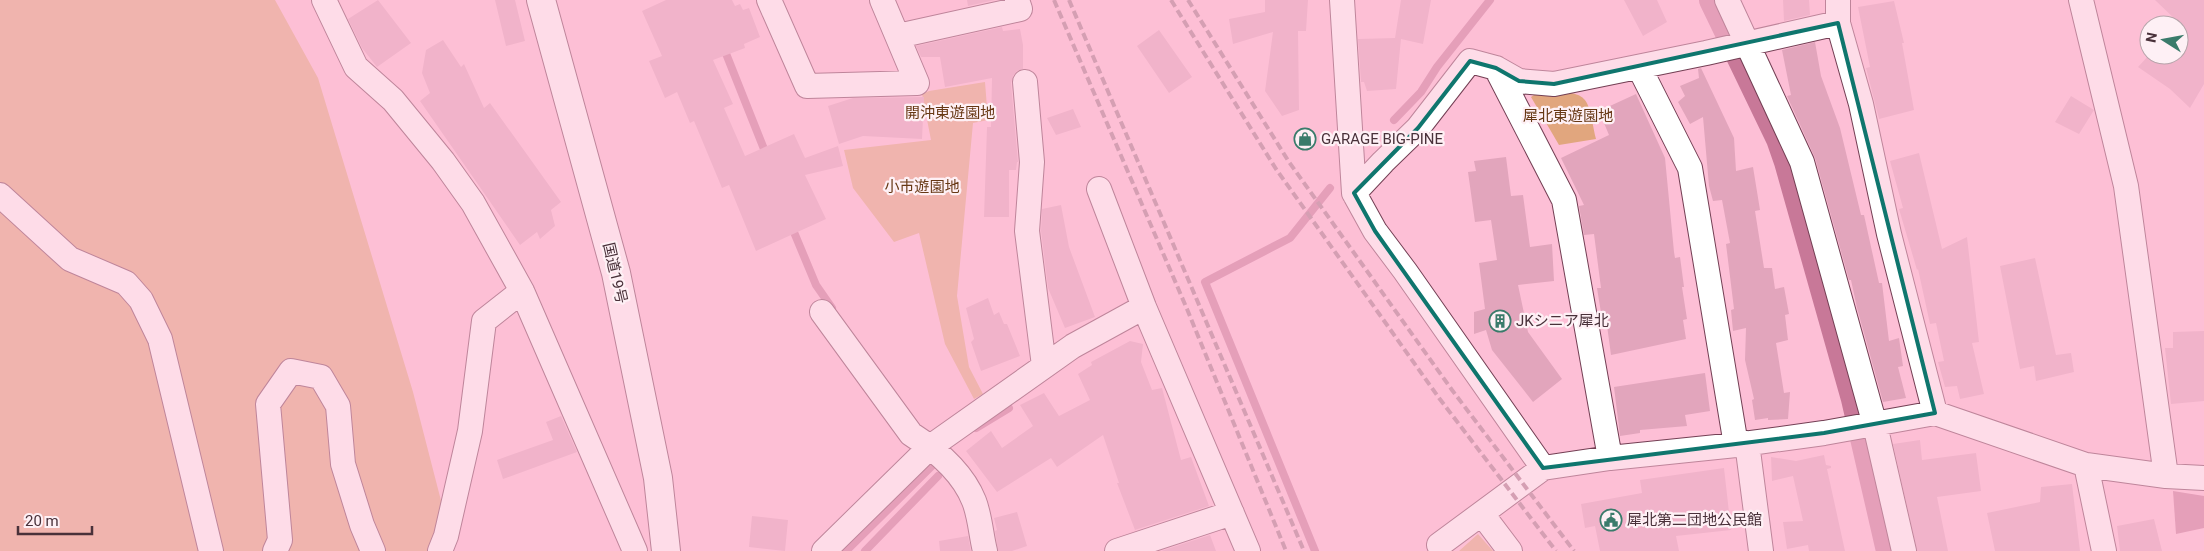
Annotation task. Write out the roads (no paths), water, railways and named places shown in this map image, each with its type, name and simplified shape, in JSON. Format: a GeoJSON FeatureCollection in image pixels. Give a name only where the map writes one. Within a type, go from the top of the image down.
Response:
{"type":"FeatureCollection","features":[{"type":"Feature","properties":{"kind":"highway","name":"国道19号"},"geometry":{"type":"LineString","coordinates":[[541,0],[616,273],[658,478],[666,551]]}},
{"type":"Feature","properties":{"kind":"street"},"geometry":{"type":"LineString","coordinates":[[324,0],[356,67],[393,100],[443,160],[473,203],[522,291],[635,551]]}},
{"type":"Feature","properties":{"kind":"street"},"geometry":{"type":"LineString","coordinates":[[770,0],[807,86],[917,83],[882,0]]}},
{"type":"Feature","properties":{"kind":"street"},"geometry":{"type":"LineString","coordinates":[[898,36],[1020,9],[1017,0]]}},
{"type":"Feature","properties":{"kind":"street"},"geometry":{"type":"LineString","coordinates":[[1342,0],[1354,194],[1375,231],[1544,468]]}},
{"type":"Feature","properties":{"kind":"street"},"geometry":{"type":"LineString","coordinates":[[1726,0],[1802,162],[1875,424],[1904,551]]}},
{"type":"Feature","properties":{"kind":"street"},"geometry":{"type":"LineString","coordinates":[[2080,0],[2126,186],[2166,476]]}},
{"type":"Feature","properties":{"kind":"street"},"geometry":{"type":"LineString","coordinates":[[1354,194],[1418,128],[1470,61],[1496,68],[1519,81],[1554,84],[1748,44],[1838,11],[1934,412]]}},
{"type":"Feature","properties":{"kind":"street"},"geometry":{"type":"LineString","coordinates":[[1639,67],[1690,168],[1761,551]]}},
{"type":"Feature","properties":{"kind":"street"},"geometry":{"type":"LineString","coordinates":[[1496,68],[1564,200],[1610,458]]}},
{"type":"Feature","properties":{"kind":"street"},"geometry":{"type":"LineString","coordinates":[[1025,82],[1032,162],[1027,231],[1044,366]]}},
{"type":"Feature","properties":{"kind":"street"},"geometry":{"type":"LineString","coordinates":[[1100,189],[1144,307],[1248,551]]}},
{"type":"Feature","properties":{"kind":"street"},"geometry":{"type":"LineString","coordinates":[[0,195],[70,259],[126,283],[141,300],[160,338],[210,551]]}},
{"type":"Feature","properties":{"kind":"street"},"geometry":{"type":"LineString","coordinates":[[440,551],[446,536],[470,431],[484,321],[522,291]]}},
{"type":"Feature","properties":{"kind":"street"},"geometry":{"type":"LineString","coordinates":[[824,551],[937,454],[1044,366],[1073,346],[1144,307]]}},
{"type":"Feature","properties":{"kind":"street"},"geometry":{"type":"LineString","coordinates":[[822,312],[911,434],[937,454],[962,479],[975,502],[985,551]]}},
{"type":"Feature","properties":{"kind":"street"},"geometry":{"type":"LineString","coordinates":[[275,551],[280,540],[268,404],[291,371],[321,377],[338,406],[343,464],[362,525],[373,551]]}},
{"type":"Feature","properties":{"kind":"street"},"geometry":{"type":"LineString","coordinates":[[1439,545],[1544,468],[1610,458],[1824,433],[1934,412],[2086,465],[2166,476],[2204,478]]}},
{"type":"Feature","properties":{"kind":"street"},"geometry":{"type":"LineString","coordinates":[[2086,465],[2104,551]]}},
{"type":"Feature","properties":{"kind":"street"},"geometry":{"type":"LineString","coordinates":[[1117,551],[1232,513]]}},
{"type":"Feature","properties":{"kind":"street"},"geometry":{"type":"LineString","coordinates":[[1482,514],[1510,551]]}},
{"type":"Feature","properties":{"kind":"waterway"},"geometry":{"type":"LineString","coordinates":[[1394,120],[1421,92],[1437,67],[1490,0]]}},
{"type":"Feature","properties":{"kind":"waterway"},"geometry":{"type":"LineString","coordinates":[[1712,0],[1779,139],[1787,162],[1854,399],[1889,551]]}},
{"type":"Feature","properties":{"kind":"waterway"},"geometry":{"type":"LineString","coordinates":[[723,46],[764,149],[765,156]]}},
{"type":"Feature","properties":{"kind":"waterway"},"geometry":{"type":"LineString","coordinates":[[1315,551],[1205,282],[1290,238],[1330,188]]}},
{"type":"Feature","properties":{"kind":"waterway"},"geometry":{"type":"LineString","coordinates":[[791,225],[816,285],[832,308]]}},
{"type":"Feature","properties":{"kind":"waterway"},"geometry":{"type":"LineString","coordinates":[[976,428],[1009,408]]}},
{"type":"Feature","properties":{"kind":"waterway"},"geometry":{"type":"LineString","coordinates":[[846,551],[939,459]]}},
{"type":"Feature","properties":{"kind":"waterway"},"geometry":{"type":"LineString","coordinates":[[865,551],[938,476]]}},
{"type":"Feature","properties":{"kind":"railway"},"geometry":{"type":"LineString","coordinates":[[1054,0],[1187,309],[1286,551]]}},
{"type":"Feature","properties":{"kind":"railway"},"geometry":{"type":"LineString","coordinates":[[1069,0],[1304,551]]}},
{"type":"Feature","properties":{"kind":"railway"},"geometry":{"type":"LineString","coordinates":[[1171,0],[1276,169],[1439,398],[1556,551]]}},
{"type":"Feature","properties":{"kind":"railway"},"geometry":{"type":"LineString","coordinates":[[1188,0],[1289,162],[1452,390],[1574,551]]}},
{"type":"Feature","properties":{"kind":"place","name":"GARAGE BIG-PINE"},"geometry":{"type":"Point","coordinates":[1305,139]}},
{"type":"Feature","properties":{"kind":"place","name":"JKシニア犀北"},"geometry":{"type":"Point","coordinates":[1500,321]}},
{"type":"Feature","properties":{"kind":"place","name":"犀北第二団地公民館"},"geometry":{"type":"Point","coordinates":[1611,520]}},
{"type":"Feature","properties":{"kind":"park label","name":"開沖東遊園地"},"geometry":{"type":"Point","coordinates":[950,113]}},
{"type":"Feature","properties":{"kind":"park label","name":"犀北東遊園地"},"geometry":{"type":"Point","coordinates":[1568,116]}},
{"type":"Feature","properties":{"kind":"park label","name":"小市遊園地"},"geometry":{"type":"Point","coordinates":[922,187]}}]}
